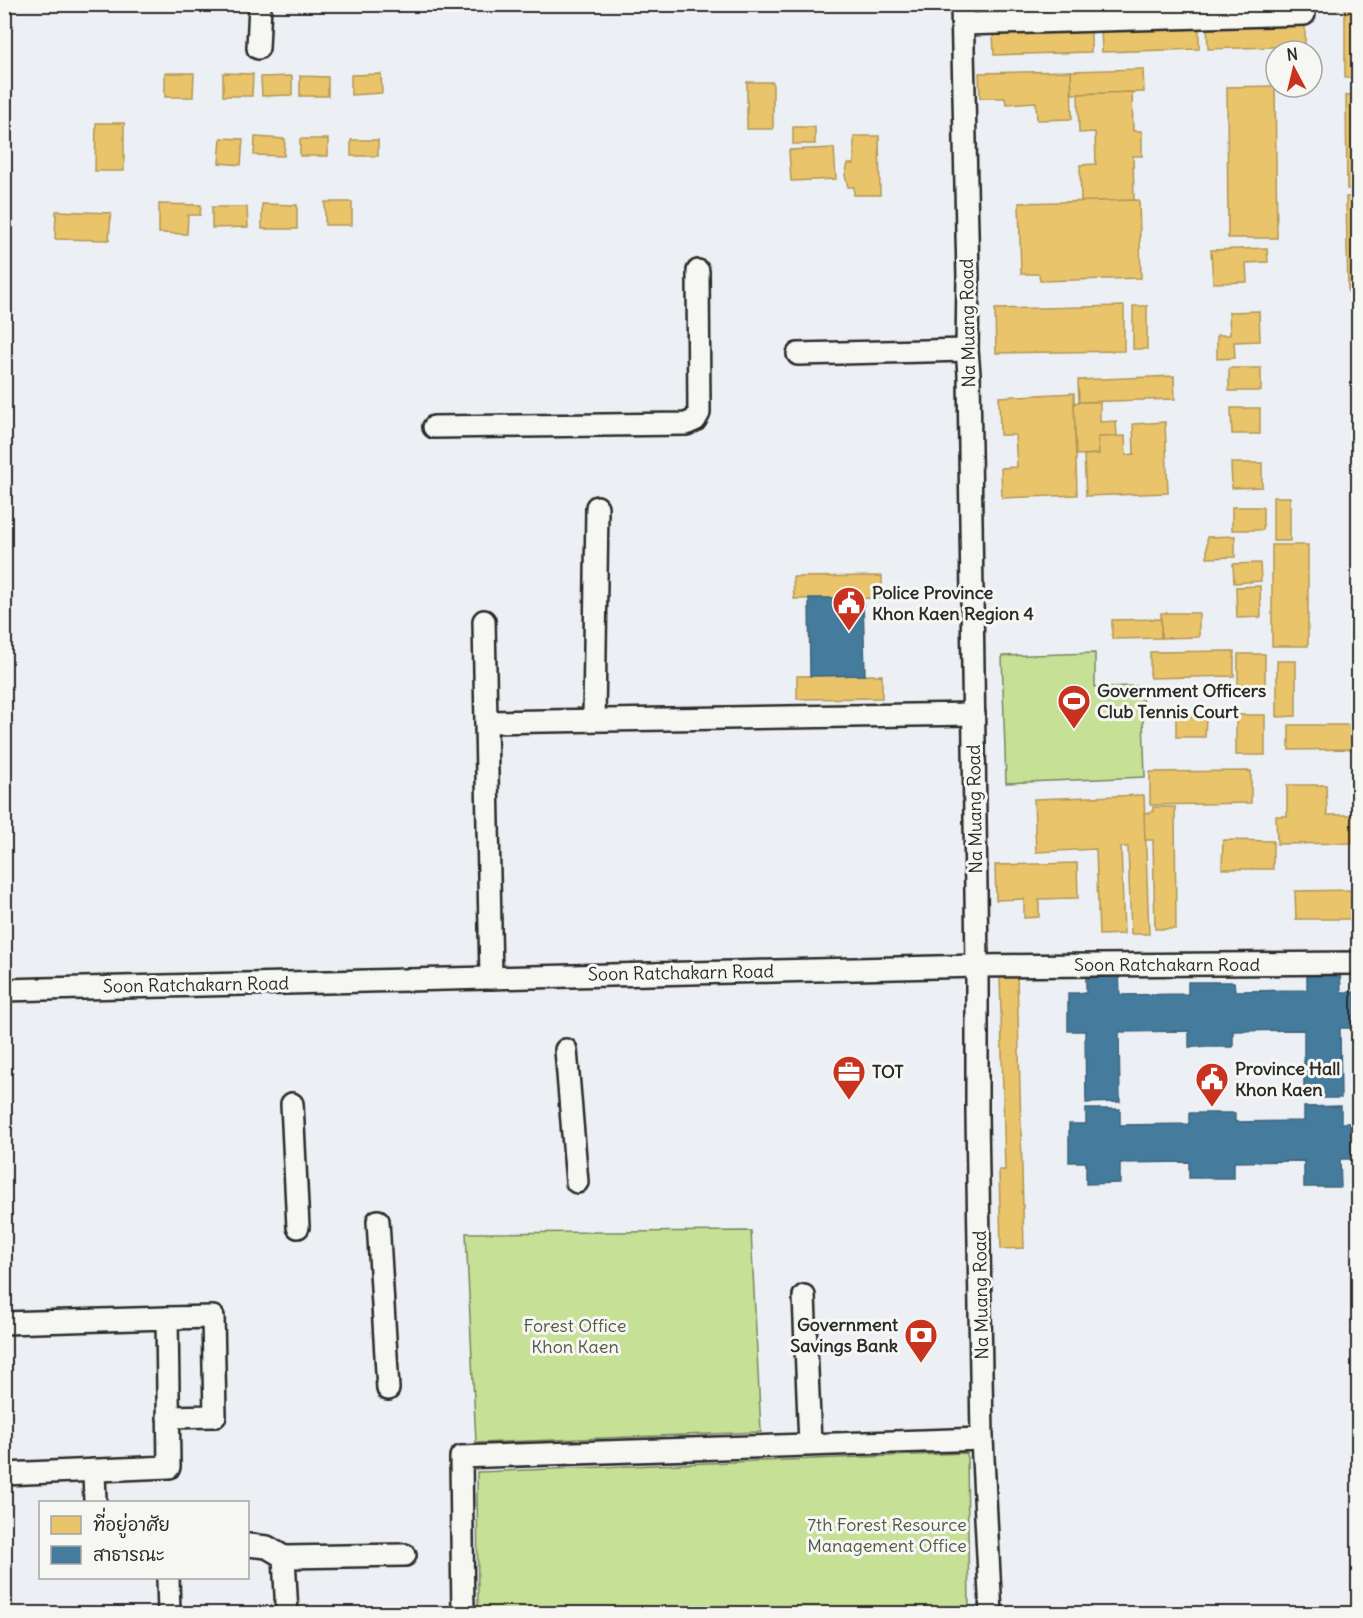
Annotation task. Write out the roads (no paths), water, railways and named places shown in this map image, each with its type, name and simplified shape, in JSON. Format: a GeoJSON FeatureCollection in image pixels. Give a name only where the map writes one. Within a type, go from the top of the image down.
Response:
{"type":"FeatureCollection","features":[{"type":"Feature","properties":{"kind":"street"},"geometry":{"type":"LineString","coordinates":[[258,48],[260,4]]}},
{"type":"Feature","properties":{"kind":"street"},"geometry":{"type":"LineString","coordinates":[[962,14],[1304,14]]}},
{"type":"Feature","properties":{"kind":"street","name":"Na Muang Road"},"geometry":{"type":"LineString","coordinates":[[962,14],[974,714],[982,1439],[991,1614]]}},
{"type":"Feature","properties":{"kind":"street"},"geometry":{"type":"LineString","coordinates":[[434,428],[686,424],[694,420],[699,412],[698,271]]}},
{"type":"Feature","properties":{"kind":"street"},"geometry":{"type":"LineString","coordinates":[[798,354],[967,350]]}},
{"type":"Feature","properties":{"kind":"street"},"geometry":{"type":"LineString","coordinates":[[594,719],[597,507]]}},
{"type":"Feature","properties":{"kind":"street"},"geometry":{"type":"LineString","coordinates":[[484,621],[491,978]]}},
{"type":"Feature","properties":{"kind":"street"},"geometry":{"type":"LineString","coordinates":[[486,722],[974,714]]}},
{"type":"Feature","properties":{"kind":"street","name":"Soon Ratchakarn Road"},"geometry":{"type":"LineString","coordinates":[[4,990],[977,966],[1359,963]]}},
{"type":"Feature","properties":{"kind":"street"},"geometry":{"type":"LineString","coordinates":[[566,1050],[577,1182]]}},
{"type":"Feature","properties":{"kind":"street"},"geometry":{"type":"LineString","coordinates":[[292,1104],[298,1227]]}},
{"type":"Feature","properties":{"kind":"street"},"geometry":{"type":"LineString","coordinates":[[378,1221],[388,1389]]}},
{"type":"Feature","properties":{"kind":"street"},"geometry":{"type":"LineString","coordinates":[[804,1296],[810,1444]]}},
{"type":"Feature","properties":{"kind":"street"},"geometry":{"type":"LineString","coordinates":[[4,1323],[213,1317],[215,1416],[168,1417]]}},
{"type":"Feature","properties":{"kind":"street"},"geometry":{"type":"LineString","coordinates":[[4,1474],[169,1467],[167,1318]]}},
{"type":"Feature","properties":{"kind":"street"},"geometry":{"type":"LineString","coordinates":[[463,1614],[461,1457],[982,1439]]}},
{"type":"Feature","properties":{"kind":"street"},"geometry":{"type":"LineString","coordinates":[[94,1470],[95,1501]]}},
{"type":"Feature","properties":{"kind":"street"},"geometry":{"type":"LineString","coordinates":[[249,1545],[267,1547],[284,1557],[405,1555]]}},
{"type":"Feature","properties":{"kind":"street"},"geometry":{"type":"LineString","coordinates":[[284,1557],[287,1614]]}},
{"type":"Feature","properties":{"kind":"street"},"geometry":{"type":"LineString","coordinates":[[168,1579],[169,1614]]}},
{"type":"Feature","properties":{"kind":"place","name":"Police Province Khon Kaen Region 4"},"geometry":{"type":"Point","coordinates":[849,632]}},
{"type":"Feature","properties":{"kind":"place","name":"Government Officers Club Tennis Court"},"geometry":{"type":"Point","coordinates":[1074,730]}},
{"type":"Feature","properties":{"kind":"place","name":"TOT"},"geometry":{"type":"Point","coordinates":[849,1101]}},
{"type":"Feature","properties":{"kind":"place","name":"Province Hall Khon Kaen"},"geometry":{"type":"Point","coordinates":[1212,1108]}},
{"type":"Feature","properties":{"kind":"place","name":"Government Savings Bank"},"geometry":{"type":"Point","coordinates":[921,1364]}},
{"type":"Feature","properties":{"kind":"park label","name":"Forest Office Khon Kaen"},"geometry":{"type":"Point","coordinates":[575,1336]}},
{"type":"Feature","properties":{"kind":"park label","name":"7th Forest Resource Management Office"},"geometry":{"type":"Point","coordinates":[887,1535]}}]}
